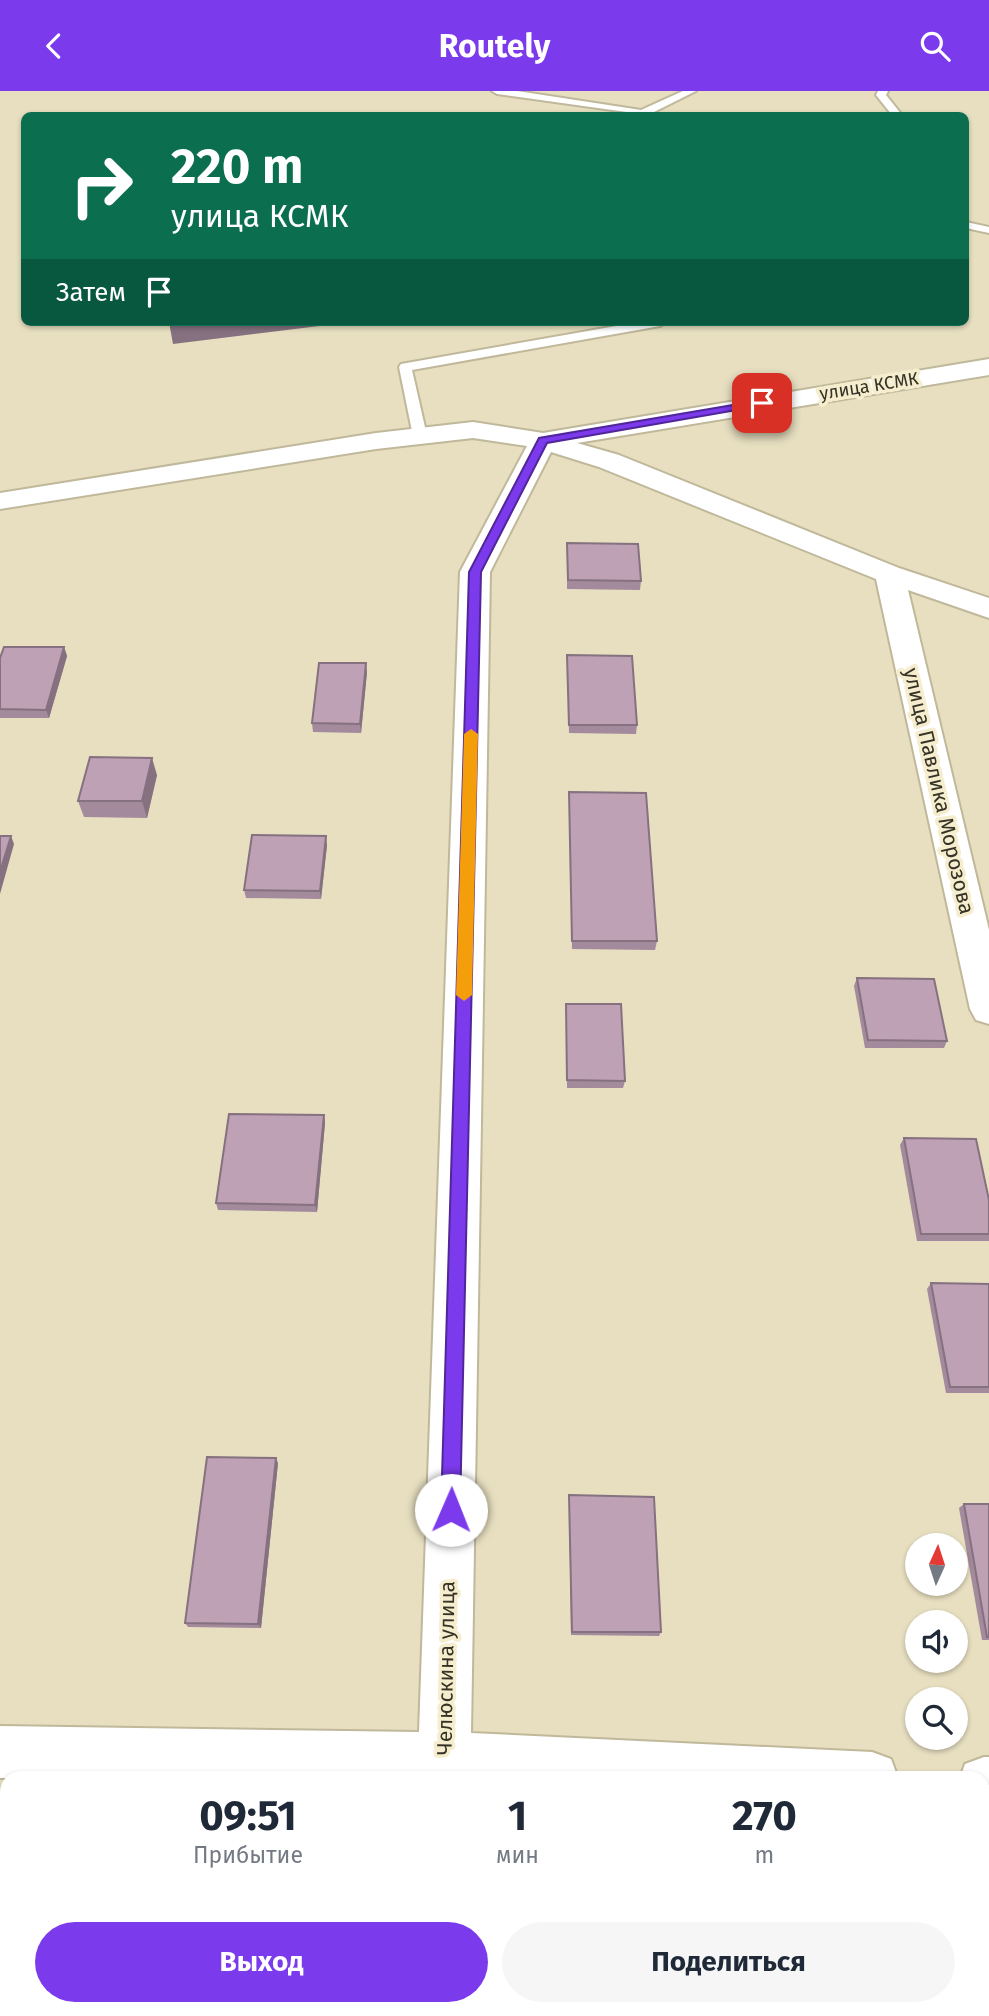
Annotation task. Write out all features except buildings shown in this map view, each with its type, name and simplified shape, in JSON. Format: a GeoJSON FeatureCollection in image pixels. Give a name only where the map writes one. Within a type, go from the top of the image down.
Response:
{"type":"FeatureCollection","features":[{"type":"Feature","properties":{"kind":"street","name":"улица КСМК"},"geometry":{"type":"LineString","coordinates":[[543,441],[989,367]]}},
{"type":"Feature","properties":{"kind":"street"},"geometry":{"type":"LineString","coordinates":[[2,507],[420,436],[474,430],[543,441],[608,460],[889,574],[989,608]]}},
{"type":"Feature","properties":{"kind":"street","name":"Челюскина улица"},"geometry":{"type":"LineString","coordinates":[[444,1768],[475,572],[543,441]]}},
{"type":"Feature","properties":{"kind":"street","name":"улица Павлика Морозова"},"geometry":{"type":"LineString","coordinates":[[889,574],[989,1009]]}},
{"type":"Feature","properties":{"kind":"street"},"geometry":{"type":"LineString","coordinates":[[0,1752],[572,1771]]}},
{"type":"Feature","properties":{"kind":"lane"},"geometry":{"type":"LineString","coordinates":[[497,91],[630,112]]}},
{"type":"Feature","properties":{"kind":"lane"},"geometry":{"type":"LineString","coordinates":[[647,112],[691,91]]}},
{"type":"Feature","properties":{"kind":"lane"},"geometry":{"type":"LineString","coordinates":[[883,91],[881,95],[895,112]]}},
{"type":"Feature","properties":{"kind":"lane"},"geometry":{"type":"LineString","coordinates":[[969,226],[989,230]]}},
{"type":"Feature","properties":{"kind":"lane"},"geometry":{"type":"LineString","coordinates":[[420,436],[405,367],[637,326]]}},
{"type":"Feature","properties":{"kind":"slow traffic"},"geometry":{"type":"LineString","coordinates":[[464,995],[471,734]]}},
{"type":"Feature","properties":{"kind":"route"},"geometry":{"type":"LineString","coordinates":[[451,1510],[475,572],[543,441],[762,403]]}}]}
